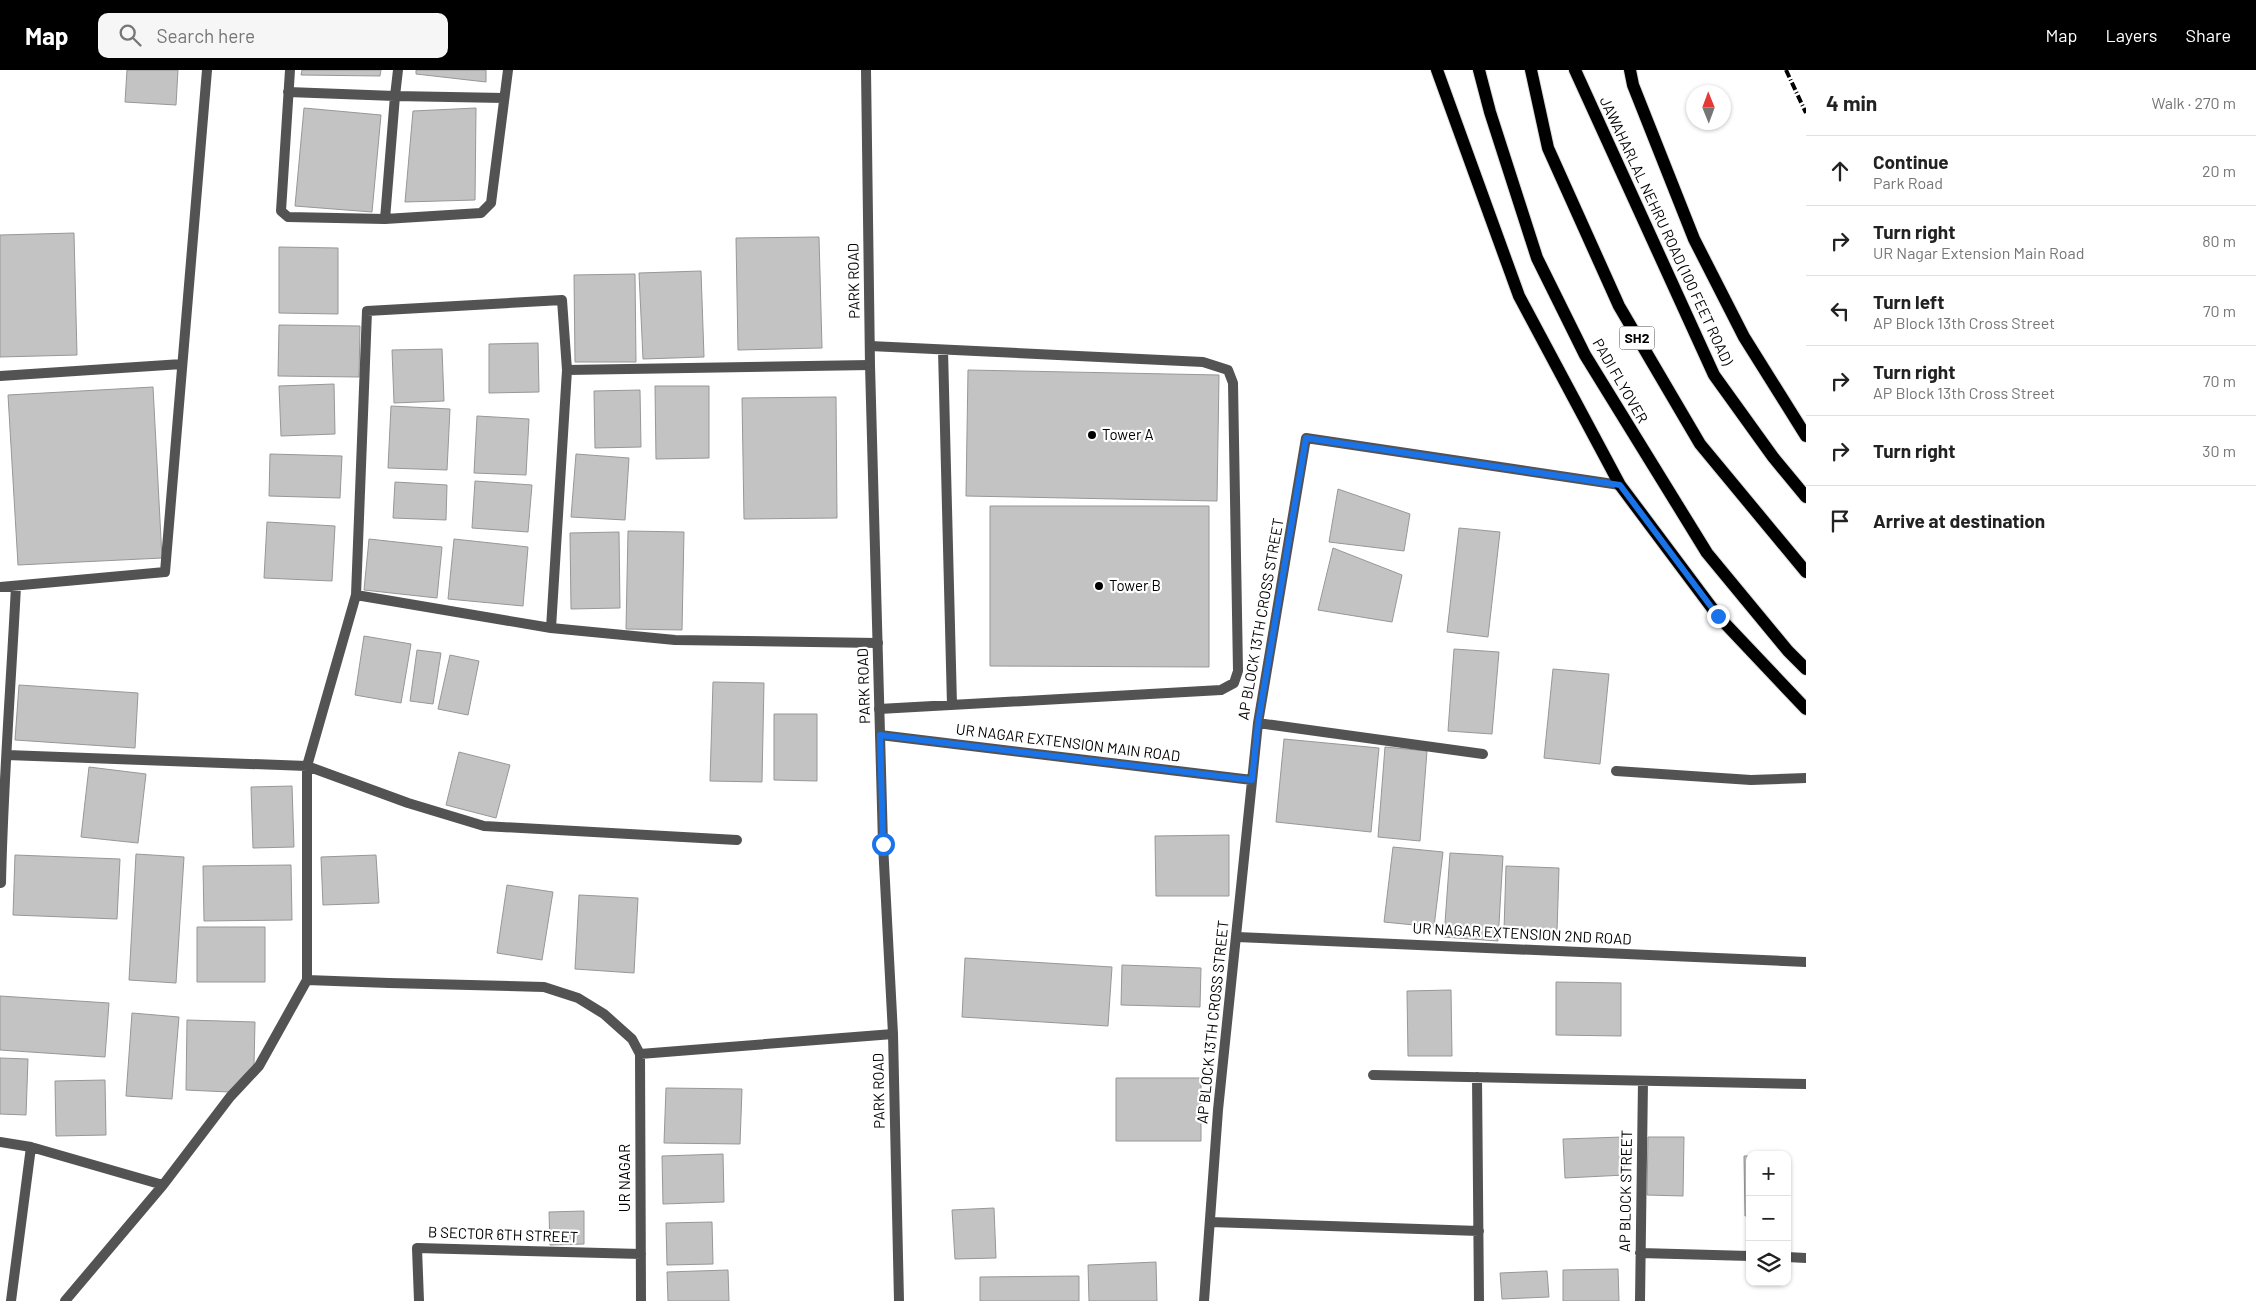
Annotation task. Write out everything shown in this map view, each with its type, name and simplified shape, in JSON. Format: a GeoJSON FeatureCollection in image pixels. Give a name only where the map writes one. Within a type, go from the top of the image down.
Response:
{"type":"FeatureCollection","features":[{"type":"Feature","properties":{"kind":"main road"},"geometry":{"type":"LineString","coordinates":[[1438,70],[1519,296],[1620,485],[1718,616],[1806,708]]}},
{"type":"Feature","properties":{"kind":"main road","name":"PADI FLYOVER"},"geometry":{"type":"LineString","coordinates":[[1479,70],[1490,112],[1537,258],[1585,355],[1707,553],[1788,651],[1806,669]]}},
{"type":"Feature","properties":{"kind":"main road","name":"SH2"},"geometry":{"type":"LineString","coordinates":[[1531,70],[1548,148],[1619,306],[1700,444],[1806,572]]}},
{"type":"Feature","properties":{"kind":"main road","name":"JAWAHARLAL NEHRU ROAD (100 FEET ROAD)"},"geometry":{"type":"LineString","coordinates":[[1575,70],[1714,376],[1773,457],[1806,497]]}},
{"type":"Feature","properties":{"kind":"main road"},"geometry":{"type":"LineString","coordinates":[[1630,70],[1633,84],[1694,239],[1744,337],[1806,436]]}},
{"type":"Feature","properties":{"kind":"street"},"geometry":{"type":"LineString","coordinates":[[0,587],[165,572],[207,70]]}},
{"type":"Feature","properties":{"kind":"street"},"geometry":{"type":"LineString","coordinates":[[290,70],[281,210],[288,217],[385,219],[481,213],[491,203],[495,189],[508,70]]}},
{"type":"Feature","properties":{"kind":"street"},"geometry":{"type":"LineString","coordinates":[[385,219],[398,70]]}},
{"type":"Feature","properties":{"kind":"street","name":"PARK ROAD"},"geometry":{"type":"LineString","coordinates":[[866,70],[870,365],[879,709],[893,1034],[899,1301]]}},
{"type":"Feature","properties":{"kind":"street"},"geometry":{"type":"LineString","coordinates":[[288,92],[504,98]]}},
{"type":"Feature","properties":{"kind":"street"},"geometry":{"type":"LineString","coordinates":[[65,1301],[163,1185],[230,1097],[259,1066],[307,980],[307,766],[356,595],[368,311],[562,300],[567,370],[552,628]]}},
{"type":"Feature","properties":{"kind":"street"},"geometry":{"type":"LineString","coordinates":[[870,346],[1203,362],[1228,370],[1233,383],[1238,671],[1234,683],[1221,690],[879,709]]}},
{"type":"Feature","properties":{"kind":"street"},"geometry":{"type":"LineString","coordinates":[[943,350],[952,705]]}},
{"type":"Feature","properties":{"kind":"street"},"geometry":{"type":"LineString","coordinates":[[0,376],[182,364]]}},
{"type":"Feature","properties":{"kind":"street"},"geometry":{"type":"LineString","coordinates":[[567,370],[870,365]]}},
{"type":"Feature","properties":{"kind":"street","name":"AP BLOCK 13TH CROSS STREET"},"geometry":{"type":"LineString","coordinates":[[1204,1301],[1218,1110],[1258,723],[1306,438],[1620,485]]}},
{"type":"Feature","properties":{"kind":"street"},"geometry":{"type":"LineString","coordinates":[[1,884],[1,799],[8,755],[16,586]]}},
{"type":"Feature","properties":{"kind":"street"},"geometry":{"type":"LineString","coordinates":[[356,595],[552,628],[675,640],[878,643]]}},
{"type":"Feature","properties":{"kind":"street"},"geometry":{"type":"LineString","coordinates":[[1258,723],[1483,754]]}},
{"type":"Feature","properties":{"kind":"street","name":"UR NAGAR EXTENSION MAIN ROAD"},"geometry":{"type":"LineString","coordinates":[[880,735],[1252,780]]}},
{"type":"Feature","properties":{"kind":"street"},"geometry":{"type":"LineString","coordinates":[[8,755],[307,766],[408,803],[484,826],[737,840]]}},
{"type":"Feature","properties":{"kind":"street"},"geometry":{"type":"LineString","coordinates":[[1616,771],[1750,780],[1806,778]]}},
{"type":"Feature","properties":{"kind":"street","name":"UR NAGAR EXTENSION 2ND ROAD"},"geometry":{"type":"LineString","coordinates":[[1237,937],[1806,962]]}},
{"type":"Feature","properties":{"kind":"street"},"geometry":{"type":"LineString","coordinates":[[307,980],[544,988],[578,998],[604,1014],[632,1039],[640,1054],[893,1034]]}},
{"type":"Feature","properties":{"kind":"street","name":"UR NAGAR"},"geometry":{"type":"LineString","coordinates":[[640,1054],[641,1301]]}},
{"type":"Feature","properties":{"kind":"street"},"geometry":{"type":"LineString","coordinates":[[1373,1075],[1806,1084]]}},
{"type":"Feature","properties":{"kind":"street"},"geometry":{"type":"LineString","coordinates":[[1478,1077],[1479,1301]]}},
{"type":"Feature","properties":{"kind":"street","name":"AP BLOCK STREET"},"geometry":{"type":"LineString","coordinates":[[1640,1301],[1643,1081]]}},
{"type":"Feature","properties":{"kind":"street"},"geometry":{"type":"LineString","coordinates":[[0,1142],[31,1147],[163,1185]]}},
{"type":"Feature","properties":{"kind":"street"},"geometry":{"type":"LineString","coordinates":[[11,1301],[31,1147]]}},
{"type":"Feature","properties":{"kind":"street"},"geometry":{"type":"LineString","coordinates":[[1210,1222],[1479,1231]]}},
{"type":"Feature","properties":{"kind":"street","name":"B SECTOR 6TH STREET"},"geometry":{"type":"LineString","coordinates":[[419,1301],[418,1248],[641,1254]]}},
{"type":"Feature","properties":{"kind":"street"},"geometry":{"type":"LineString","coordinates":[[1640,1253],[1746,1256]]}},
{"type":"Feature","properties":{"kind":"street"},"geometry":{"type":"LineString","coordinates":[[1791,1257],[1806,1258]]}},
{"type":"Feature","properties":{"kind":"building"},"geometry":{"type":"Polygon","coordinates":[[[127,70],[178,70],[176,105],[125,102],[127,70]]]}},
{"type":"Feature","properties":{"kind":"building"},"geometry":{"type":"Polygon","coordinates":[[[302,70],[381,70],[380,76],[301,75],[302,70]]]}},
{"type":"Feature","properties":{"kind":"building"},"geometry":{"type":"Polygon","coordinates":[[[416,70],[486,70],[486,82],[416,74],[416,70]]]}},
{"type":"Feature","properties":{"kind":"building"},"geometry":{"type":"Polygon","coordinates":[[[304,108],[381,115],[372,212],[295,206],[304,108]]]}},
{"type":"Feature","properties":{"kind":"building"},"geometry":{"type":"Polygon","coordinates":[[[476,108],[475,200],[405,202],[413,111],[476,108]]]}},
{"type":"Feature","properties":{"kind":"building"},"geometry":{"type":"Polygon","coordinates":[[[74,233],[77,355],[0,357],[0,235],[74,233]]]}},
{"type":"Feature","properties":{"kind":"building"},"geometry":{"type":"Polygon","coordinates":[[[819,237],[822,348],[738,350],[736,238],[819,237]]]}},
{"type":"Feature","properties":{"kind":"building"},"geometry":{"type":"Polygon","coordinates":[[[279,247],[338,248],[338,314],[279,313],[279,247]]]}},
{"type":"Feature","properties":{"kind":"building"},"geometry":{"type":"Polygon","coordinates":[[[701,271],[704,357],[643,359],[639,273],[701,271]]]}},
{"type":"Feature","properties":{"kind":"building"},"geometry":{"type":"Polygon","coordinates":[[[635,274],[636,362],[575,362],[574,275],[635,274]]]}},
{"type":"Feature","properties":{"kind":"building"},"geometry":{"type":"Polygon","coordinates":[[[279,325],[360,326],[359,377],[278,376],[279,325]]]}},
{"type":"Feature","properties":{"kind":"building"},"geometry":{"type":"Polygon","coordinates":[[[538,343],[539,392],[489,393],[489,344],[538,343]]]}},
{"type":"Feature","properties":{"kind":"building"},"geometry":{"type":"Polygon","coordinates":[[[442,349],[444,401],[394,403],[392,350],[442,349]]]}},
{"type":"Feature","properties":{"kind":"building","name":"Tower A"},"geometry":{"type":"Polygon","coordinates":[[[968,370],[1219,375],[1217,501],[966,496],[968,370]]]}},
{"type":"Feature","properties":{"kind":"building"},"geometry":{"type":"Polygon","coordinates":[[[334,384],[335,434],[281,436],[279,386],[334,384]]]}},
{"type":"Feature","properties":{"kind":"building"},"geometry":{"type":"Polygon","coordinates":[[[655,386],[709,386],[709,458],[656,459],[655,386]]]}},
{"type":"Feature","properties":{"kind":"building"},"geometry":{"type":"Polygon","coordinates":[[[153,387],[162,558],[18,565],[8,395],[153,387]]]}},
{"type":"Feature","properties":{"kind":"building"},"geometry":{"type":"Polygon","coordinates":[[[640,390],[641,447],[595,448],[594,391],[640,390]]]}},
{"type":"Feature","properties":{"kind":"building"},"geometry":{"type":"Polygon","coordinates":[[[836,397],[837,518],[744,519],[742,398],[836,397]]]}},
{"type":"Feature","properties":{"kind":"building"},"geometry":{"type":"Polygon","coordinates":[[[391,406],[450,409],[447,470],[388,468],[391,406]]]}},
{"type":"Feature","properties":{"kind":"building"},"geometry":{"type":"Polygon","coordinates":[[[477,416],[529,419],[526,475],[474,473],[477,416]]]}},
{"type":"Feature","properties":{"kind":"building"},"geometry":{"type":"Polygon","coordinates":[[[270,454],[342,456],[340,498],[269,496],[270,454]]]}},
{"type":"Feature","properties":{"kind":"building"},"geometry":{"type":"Polygon","coordinates":[[[576,454],[629,458],[625,520],[571,517],[576,454]]]}},
{"type":"Feature","properties":{"kind":"building"},"geometry":{"type":"Polygon","coordinates":[[[475,481],[532,485],[528,532],[472,528],[475,481]]]}},
{"type":"Feature","properties":{"kind":"building"},"geometry":{"type":"Polygon","coordinates":[[[395,482],[447,485],[446,520],[393,518],[395,482]]]}},
{"type":"Feature","properties":{"kind":"building"},"geometry":{"type":"Polygon","coordinates":[[[1338,489],[1410,514],[1404,551],[1329,542],[1338,489]]]}},
{"type":"Feature","properties":{"kind":"building","name":"Tower B"},"geometry":{"type":"Polygon","coordinates":[[[990,506],[1209,506],[1209,667],[990,666],[990,506]]]}},
{"type":"Feature","properties":{"kind":"building"},"geometry":{"type":"Polygon","coordinates":[[[267,522],[335,526],[332,581],[264,578],[267,522]]]}},
{"type":"Feature","properties":{"kind":"building"},"geometry":{"type":"Polygon","coordinates":[[[1459,528],[1500,532],[1488,637],[1447,632],[1459,528]]]}},
{"type":"Feature","properties":{"kind":"building"},"geometry":{"type":"Polygon","coordinates":[[[628,531],[684,532],[682,630],[626,629],[628,531]]]}},
{"type":"Feature","properties":{"kind":"building"},"geometry":{"type":"Polygon","coordinates":[[[619,532],[620,608],[571,609],[570,533],[619,532]]]}},
{"type":"Feature","properties":{"kind":"building"},"geometry":{"type":"Polygon","coordinates":[[[369,539],[442,547],[437,598],[364,590],[369,539]]]}},
{"type":"Feature","properties":{"kind":"building"},"geometry":{"type":"Polygon","coordinates":[[[454,539],[528,547],[523,606],[448,599],[454,539]]]}},
{"type":"Feature","properties":{"kind":"building"},"geometry":{"type":"Polygon","coordinates":[[[1333,548],[1402,575],[1392,622],[1318,610],[1333,548]]]}},
{"type":"Feature","properties":{"kind":"building"},"geometry":{"type":"Polygon","coordinates":[[[364,636],[411,644],[401,703],[355,695],[364,636]]]}},
{"type":"Feature","properties":{"kind":"building"},"geometry":{"type":"Polygon","coordinates":[[[1454,649],[1499,652],[1492,734],[1448,731],[1454,649]]]}},
{"type":"Feature","properties":{"kind":"building"},"geometry":{"type":"Polygon","coordinates":[[[417,650],[441,653],[433,704],[410,701],[417,650]]]}},
{"type":"Feature","properties":{"kind":"building"},"geometry":{"type":"Polygon","coordinates":[[[450,655],[479,661],[468,715],[438,709],[450,655]]]}},
{"type":"Feature","properties":{"kind":"building"},"geometry":{"type":"Polygon","coordinates":[[[1553,669],[1609,674],[1600,764],[1544,758],[1553,669]]]}},
{"type":"Feature","properties":{"kind":"building"},"geometry":{"type":"Polygon","coordinates":[[[713,682],[764,683],[762,782],[710,781],[713,682]]]}},
{"type":"Feature","properties":{"kind":"building"},"geometry":{"type":"Polygon","coordinates":[[[19,685],[138,693],[135,748],[15,740],[19,685]]]}},
{"type":"Feature","properties":{"kind":"building"},"geometry":{"type":"Polygon","coordinates":[[[774,714],[817,714],[817,781],[774,780],[774,714]]]}},
{"type":"Feature","properties":{"kind":"building"},"geometry":{"type":"Polygon","coordinates":[[[1284,739],[1379,748],[1371,832],[1276,822],[1284,739]]]}},
{"type":"Feature","properties":{"kind":"building"},"geometry":{"type":"Polygon","coordinates":[[[1385,747],[1427,751],[1420,841],[1378,837],[1385,747]]]}},
{"type":"Feature","properties":{"kind":"building"},"geometry":{"type":"Polygon","coordinates":[[[459,752],[510,765],[496,818],[446,805],[459,752]]]}},
{"type":"Feature","properties":{"kind":"building"},"geometry":{"type":"Polygon","coordinates":[[[89,767],[146,774],[138,843],[81,837],[89,767]]]}},
{"type":"Feature","properties":{"kind":"building"},"geometry":{"type":"Polygon","coordinates":[[[292,786],[294,847],[253,848],[251,787],[292,786]]]}},
{"type":"Feature","properties":{"kind":"building"},"geometry":{"type":"Polygon","coordinates":[[[1229,835],[1229,896],[1156,896],[1155,836],[1229,835]]]}},
{"type":"Feature","properties":{"kind":"building"},"geometry":{"type":"Polygon","coordinates":[[[1393,847],[1443,852],[1434,927],[1384,922],[1393,847]]]}},
{"type":"Feature","properties":{"kind":"building"},"geometry":{"type":"Polygon","coordinates":[[[1450,853],[1503,856],[1498,941],[1444,937],[1450,853]]]}},
{"type":"Feature","properties":{"kind":"building"},"geometry":{"type":"Polygon","coordinates":[[[136,854],[184,857],[176,983],[129,980],[136,854]]]}},
{"type":"Feature","properties":{"kind":"building"},"geometry":{"type":"Polygon","coordinates":[[[15,855],[120,859],[117,919],[13,915],[15,855]]]}},
{"type":"Feature","properties":{"kind":"building"},"geometry":{"type":"Polygon","coordinates":[[[376,855],[379,903],[323,905],[321,857],[376,855]]]}},
{"type":"Feature","properties":{"kind":"building"},"geometry":{"type":"Polygon","coordinates":[[[291,865],[292,920],[204,921],[203,866],[291,865]]]}},
{"type":"Feature","properties":{"kind":"building"},"geometry":{"type":"Polygon","coordinates":[[[1506,866],[1559,868],[1557,932],[1504,930],[1506,866]]]}},
{"type":"Feature","properties":{"kind":"building"},"geometry":{"type":"Polygon","coordinates":[[[507,885],[553,892],[542,960],[497,953],[507,885]]]}},
{"type":"Feature","properties":{"kind":"building"},"geometry":{"type":"Polygon","coordinates":[[[579,895],[638,898],[634,973],[575,969],[579,895]]]}},
{"type":"Feature","properties":{"kind":"building"},"geometry":{"type":"Polygon","coordinates":[[[197,927],[265,927],[265,982],[197,982],[197,927]]]}},
{"type":"Feature","properties":{"kind":"building"},"geometry":{"type":"Polygon","coordinates":[[[965,958],[1112,967],[1108,1026],[962,1017],[965,958]]]}},
{"type":"Feature","properties":{"kind":"building"},"geometry":{"type":"Polygon","coordinates":[[[1122,965],[1201,968],[1200,1007],[1121,1005],[1122,965]]]}},
{"type":"Feature","properties":{"kind":"building"},"geometry":{"type":"Polygon","coordinates":[[[1556,982],[1621,983],[1621,1036],[1556,1035],[1556,982]]]}},
{"type":"Feature","properties":{"kind":"building"},"geometry":{"type":"Polygon","coordinates":[[[1451,990],[1452,1056],[1408,1056],[1407,991],[1451,990]]]}},
{"type":"Feature","properties":{"kind":"building"},"geometry":{"type":"Polygon","coordinates":[[[0,996],[109,1003],[105,1057],[0,1050],[0,996]]]}},
{"type":"Feature","properties":{"kind":"building"},"geometry":{"type":"Polygon","coordinates":[[[132,1013],[179,1017],[172,1099],[126,1096],[132,1013]]]}},
{"type":"Feature","properties":{"kind":"building"},"geometry":{"type":"Polygon","coordinates":[[[187,1020],[255,1022],[254,1065],[229,1092],[186,1090],[187,1020]]]}},
{"type":"Feature","properties":{"kind":"building"},"geometry":{"type":"Polygon","coordinates":[[[0,1058],[28,1059],[26,1115],[0,1114],[0,1058]]]}},
{"type":"Feature","properties":{"kind":"building"},"geometry":{"type":"Polygon","coordinates":[[[1116,1078],[1201,1078],[1201,1141],[1116,1141],[1116,1078]]]}},
{"type":"Feature","properties":{"kind":"building"},"geometry":{"type":"Polygon","coordinates":[[[105,1080],[106,1135],[56,1136],[55,1081],[105,1080]]]}},
{"type":"Feature","properties":{"kind":"building"},"geometry":{"type":"Polygon","coordinates":[[[666,1088],[742,1089],[740,1144],[664,1143],[666,1088]]]}},
{"type":"Feature","properties":{"kind":"building"},"geometry":{"type":"Polygon","coordinates":[[[1623,1137],[1625,1175],[1565,1178],[1563,1139],[1623,1137]]]}},
{"type":"Feature","properties":{"kind":"building"},"geometry":{"type":"Polygon","coordinates":[[[1648,1137],[1684,1137],[1683,1196],[1647,1195],[1648,1137]]]}},
{"type":"Feature","properties":{"kind":"building"},"geometry":{"type":"Polygon","coordinates":[[[723,1154],[724,1202],[663,1204],[662,1156],[723,1154]]]}},
{"type":"Feature","properties":{"kind":"building"},"geometry":{"type":"Polygon","coordinates":[[[1744,1156],[1746,1156],[1746,1216],[1744,1156]]]}},
{"type":"Feature","properties":{"kind":"building"},"geometry":{"type":"Polygon","coordinates":[[[994,1208],[996,1258],[955,1259],[952,1210],[994,1208]]]}},
{"type":"Feature","properties":{"kind":"building"},"geometry":{"type":"Polygon","coordinates":[[[584,1211],[584,1244],[550,1245],[549,1212],[584,1211]]]}},
{"type":"Feature","properties":{"kind":"building"},"geometry":{"type":"Polygon","coordinates":[[[712,1222],[713,1264],[667,1265],[666,1223],[712,1222]]]}},
{"type":"Feature","properties":{"kind":"building"},"geometry":{"type":"Polygon","coordinates":[[[1156,1262],[1157,1301],[1089,1301],[1088,1265],[1156,1262]]]}},
{"type":"Feature","properties":{"kind":"building"},"geometry":{"type":"Polygon","coordinates":[[[1618,1269],[1619,1301],[1563,1301],[1563,1270],[1618,1269]]]}},
{"type":"Feature","properties":{"kind":"building"},"geometry":{"type":"Polygon","coordinates":[[[728,1270],[729,1301],[668,1301],[667,1272],[728,1270]]]}},
{"type":"Feature","properties":{"kind":"building"},"geometry":{"type":"Polygon","coordinates":[[[1547,1271],[1549,1297],[1502,1299],[1500,1273],[1547,1271]]]}},
{"type":"Feature","properties":{"kind":"building"},"geometry":{"type":"Polygon","coordinates":[[[1079,1276],[1079,1301],[980,1301],[980,1277],[1079,1276]]]}},
{"type":"Feature","properties":{"kind":"railway"},"geometry":{"type":"LineString","coordinates":[[1786,70],[1806,113]]}},
{"type":"Feature","properties":{"kind":"place","name":"Tower A"},"geometry":{"type":"Point","coordinates":[1092,435]}},
{"type":"Feature","properties":{"kind":"place","name":"Tower B"},"geometry":{"type":"Point","coordinates":[1099,586]}},
{"type":"Feature","properties":{"kind":"route"},"geometry":{"type":"LineString","coordinates":[[883,844],[880,735],[1252,780],[1258,723],[1306,438],[1620,485],[1718,616]]}}]}
